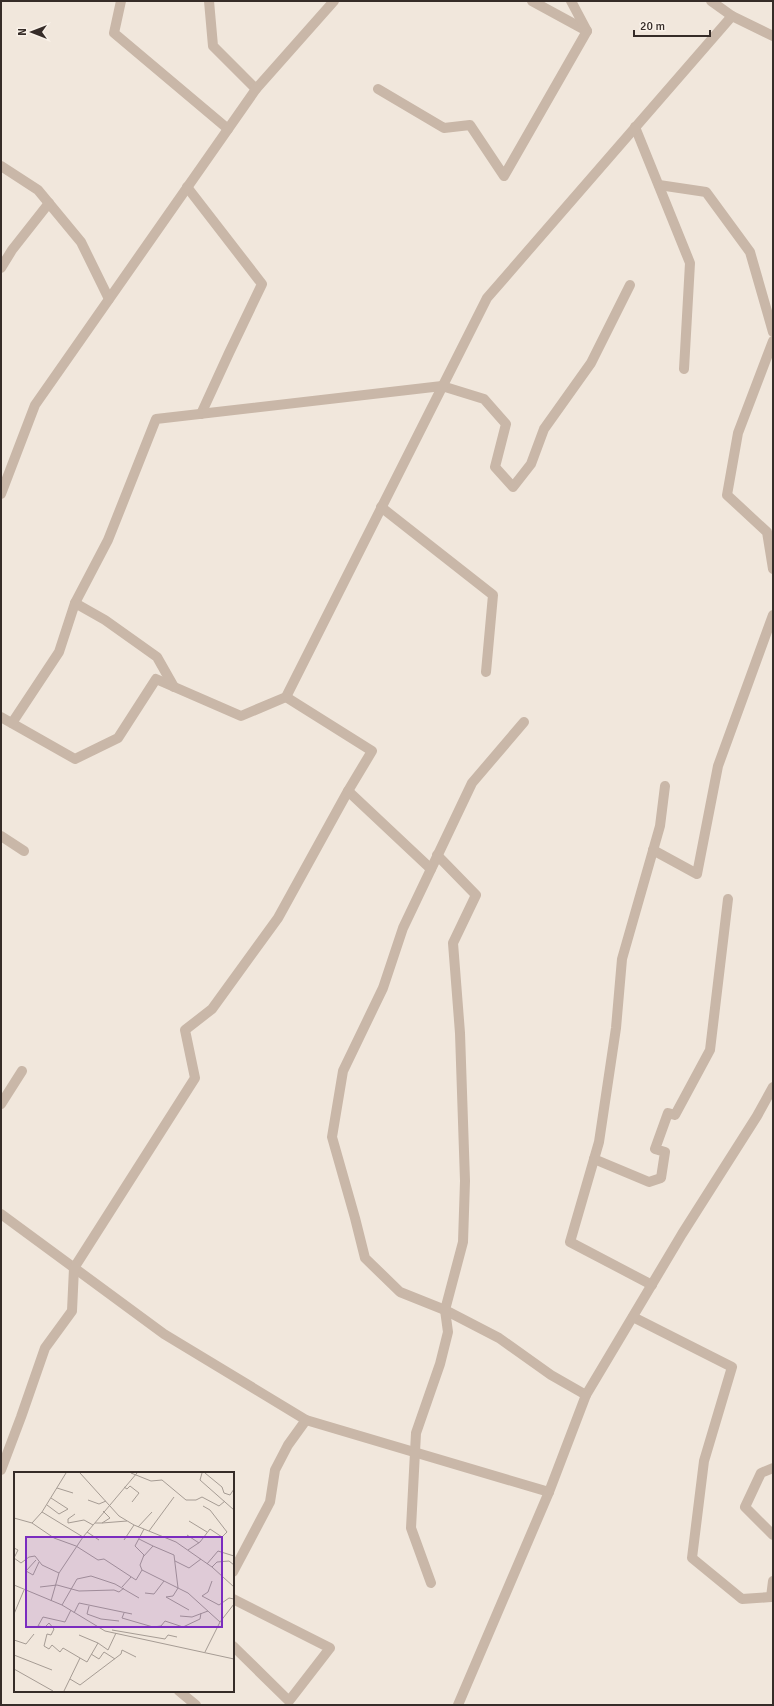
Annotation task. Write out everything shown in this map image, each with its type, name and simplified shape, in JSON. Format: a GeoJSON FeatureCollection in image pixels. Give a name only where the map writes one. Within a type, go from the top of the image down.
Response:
{"type":"FeatureCollection","features":[{"type":"Feature","properties":{"kind":"street"},"geometry":{"type":"LineString","coordinates":[[121,1],[114,33],[228,129]]}},
{"type":"Feature","properties":{"kind":"street"},"geometry":{"type":"LineString","coordinates":[[209,1],[213,46],[256,89]]}},
{"type":"Feature","properties":{"kind":"street"},"geometry":{"type":"LineString","coordinates":[[1,494],[35,405],[256,89],[334,1]]}},
{"type":"Feature","properties":{"kind":"street"},"geometry":{"type":"LineString","coordinates":[[532,1],[587,31]]}},
{"type":"Feature","properties":{"kind":"street"},"geometry":{"type":"LineString","coordinates":[[571,1],[587,31]]}},
{"type":"Feature","properties":{"kind":"street"},"geometry":{"type":"LineString","coordinates":[[711,1],[732,16],[773,36]]}},
{"type":"Feature","properties":{"kind":"street"},"geometry":{"type":"LineString","coordinates":[[1,717],[75,759],[118,738],[156,679],[241,716],[286,697],[486,298],[732,16]]}},
{"type":"Feature","properties":{"kind":"street"},"geometry":{"type":"LineString","coordinates":[[378,89],[444,128],[470,125],[504,176],[587,31]]}},
{"type":"Feature","properties":{"kind":"street"},"geometry":{"type":"LineString","coordinates":[[635,127],[690,263],[684,369]]}},
{"type":"Feature","properties":{"kind":"street"},"geometry":{"type":"LineString","coordinates":[[1,166],[38,190],[81,242],[110,299]]}},
{"type":"Feature","properties":{"kind":"street"},"geometry":{"type":"LineString","coordinates":[[658,185],[706,192],[750,252],[773,332]]}},
{"type":"Feature","properties":{"kind":"street"},"geometry":{"type":"LineString","coordinates":[[187,187],[262,284],[228,353],[201,414]]}},
{"type":"Feature","properties":{"kind":"street"},"geometry":{"type":"LineString","coordinates":[[1,268],[12,250],[49,203]]}},
{"type":"Feature","properties":{"kind":"street"},"geometry":{"type":"LineString","coordinates":[[12,723],[59,652],[75,603],[108,540],[156,419],[442,386],[484,399],[506,424],[495,467],[513,487],[531,464],[544,428],[591,362],[630,285]]}},
{"type":"Feature","properties":{"kind":"street"},"geometry":{"type":"LineString","coordinates":[[773,341],[738,433],[727,495],[767,532],[773,569]]}},
{"type":"Feature","properties":{"kind":"street"},"geometry":{"type":"LineString","coordinates":[[382,507],[493,595],[486,672]]}},
{"type":"Feature","properties":{"kind":"street"},"geometry":{"type":"LineString","coordinates":[[75,603],[105,620],[157,657],[174,687]]}},
{"type":"Feature","properties":{"kind":"street"},"geometry":{"type":"LineString","coordinates":[[653,850],[697,874],[718,766],[773,615]]}},
{"type":"Feature","properties":{"kind":"street"},"geometry":{"type":"LineString","coordinates":[[1,1470],[45,1348],[72,1312],[74,1268],[196,1078],[185,1030],[212,1009],[278,918],[348,791],[372,751],[286,697]]}},
{"type":"Feature","properties":{"kind":"street"},"geometry":{"type":"LineString","coordinates":[[524,722],[472,783],[436,855],[431,869],[403,928],[383,988],[343,1072],[332,1138],[355,1218],[364,1258],[400,1292],[445,1310],[499,1338],[551,1375],[586,1395]]}},
{"type":"Feature","properties":{"kind":"street"},"geometry":{"type":"LineString","coordinates":[[652,1285],[570,1242],[599,1142],[616,1028],[622,959],[660,826],[665,786]]}},
{"type":"Feature","properties":{"kind":"street"},"geometry":{"type":"LineString","coordinates":[[348,791],[431,869]]}},
{"type":"Feature","properties":{"kind":"street"},"geometry":{"type":"LineString","coordinates":[[1,836],[24,851]]}},
{"type":"Feature","properties":{"kind":"street"},"geometry":{"type":"LineString","coordinates":[[431,1583],[411,1528],[416,1433],[440,1364],[448,1332],[445,1310],[463,1242],[465,1181],[460,1033],[453,943],[476,895],[436,855]]}},
{"type":"Feature","properties":{"kind":"street"},"geometry":{"type":"LineString","coordinates":[[594,1160],[649,1182],[661,1178],[665,1152],[655,1149],[668,1113],[676,1115],[710,1050],[728,899]]}},
{"type":"Feature","properties":{"kind":"street"},"geometry":{"type":"LineString","coordinates":[[1,1104],[22,1071]]}},
{"type":"Feature","properties":{"kind":"street"},"geometry":{"type":"LineString","coordinates":[[458,1705],[549,1492],[586,1395],[682,1234],[757,1116],[773,1087]]}},
{"type":"Feature","properties":{"kind":"street"},"geometry":{"type":"LineString","coordinates":[[1,1214],[164,1334],[306,1420],[415,1451],[549,1492]]}},
{"type":"Feature","properties":{"kind":"street"},"geometry":{"type":"LineString","coordinates":[[633,1317],[732,1367],[704,1461],[692,1558],[742,1599],[771,1597],[773,1581]]}},
{"type":"Feature","properties":{"kind":"street"},"geometry":{"type":"LineString","coordinates":[[234,1570],[270,1502],[275,1470],[288,1445],[306,1420]]}},
{"type":"Feature","properties":{"kind":"street"},"geometry":{"type":"LineString","coordinates":[[773,1468],[761,1473],[744,1508],[773,1535]]}},
{"type":"Feature","properties":{"kind":"street"},"geometry":{"type":"LineString","coordinates":[[234,1600],[330,1648],[289,1701],[234,1647]]}},
{"type":"Feature","properties":{"kind":"street"},"geometry":{"type":"LineString","coordinates":[[180,1692],[196,1705]]}}]}
